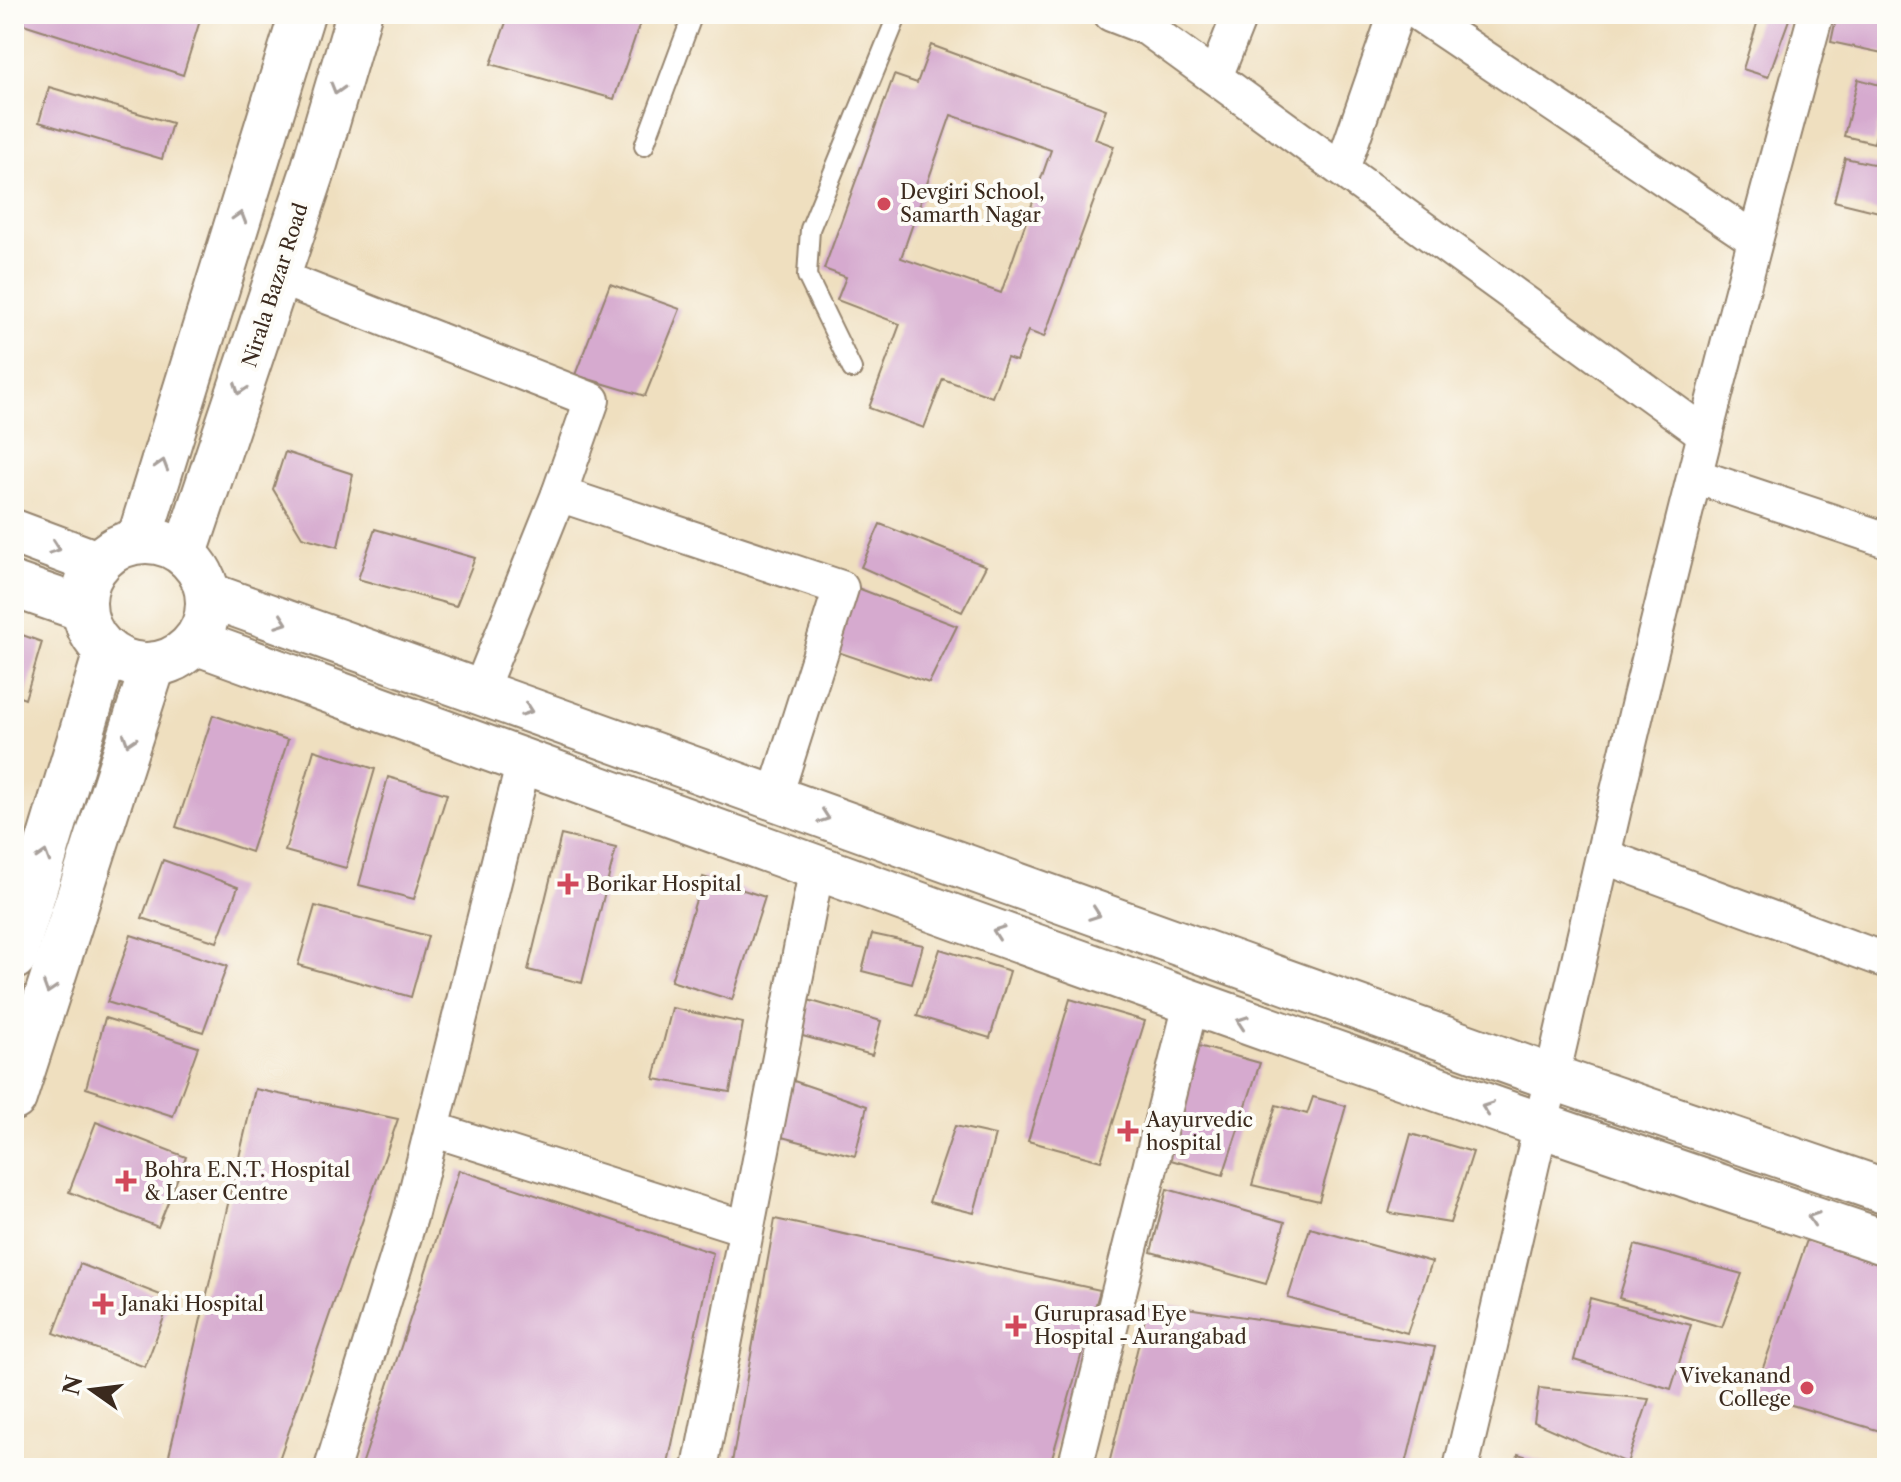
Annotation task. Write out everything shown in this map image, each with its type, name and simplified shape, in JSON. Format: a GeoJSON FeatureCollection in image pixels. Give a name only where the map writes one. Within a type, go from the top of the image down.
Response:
{"type":"FeatureCollection","features":[{"type":"Feature","properties":{"kind":"street"},"geometry":{"type":"LineString","coordinates":[[139,540],[302,14]]}},
{"type":"Feature","properties":{"kind":"street","name":"Nirala Bazar Road"},"geometry":{"type":"LineString","coordinates":[[185,553],[278,277],[359,14]]}},
{"type":"Feature","properties":{"kind":"street"},"geometry":{"type":"LineString","coordinates":[[1111,14],[1147,28],[1705,434]]}},
{"type":"Feature","properties":{"kind":"street"},"geometry":{"type":"LineString","coordinates":[[1215,77],[1240,14]]}},
{"type":"Feature","properties":{"kind":"street"},"geometry":{"type":"LineString","coordinates":[[1342,169],[1396,14]]}},
{"type":"Feature","properties":{"kind":"street"},"geometry":{"type":"LineString","coordinates":[[1419,14],[1754,239]]}},
{"type":"Feature","properties":{"kind":"street"},"geometry":{"type":"LineString","coordinates":[[1461,1468],[1705,434],[1754,239],[1816,14]]}},
{"type":"Feature","properties":{"kind":"street"},"geometry":{"type":"LineString","coordinates":[[278,277],[592,400],[559,494],[479,693]]}},
{"type":"Feature","properties":{"kind":"street"},"geometry":{"type":"LineString","coordinates":[[1695,476],[1887,540]]}},
{"type":"Feature","properties":{"kind":"street"},"geometry":{"type":"LineString","coordinates":[[559,494],[841,588],[774,799]]}},
{"type":"Feature","properties":{"kind":"street"},"geometry":{"type":"LineString","coordinates":[[14,532],[97,563]]}},
{"type":"Feature","properties":{"kind":"street"},"geometry":{"type":"LineString","coordinates":[[139,540],[163,542],[185,553],[201,572],[209,595],[206,620],[195,642],[176,659],[153,666],[128,664],[106,652],[90,633],[83,609],[85,585],[97,563],[116,547],[139,540]]}},
{"type":"Feature","properties":{"kind":"street"},"geometry":{"type":"LineString","coordinates":[[14,585],[83,609]]}},
{"type":"Feature","properties":{"kind":"street"},"geometry":{"type":"LineString","coordinates":[[209,595],[1554,1078],[1887,1192]]}},
{"type":"Feature","properties":{"kind":"street"},"geometry":{"type":"LineString","coordinates":[[195,642],[1191,1004],[1543,1128],[1887,1243]]}},
{"type":"Feature","properties":{"kind":"street"},"geometry":{"type":"LineString","coordinates":[[14,957],[106,652]]}},
{"type":"Feature","properties":{"kind":"street"},"geometry":{"type":"LineString","coordinates":[[14,1098],[153,666]]}},
{"type":"Feature","properties":{"kind":"street"},"geometry":{"type":"LineString","coordinates":[[332,1468],[410,1217],[524,761]]}},
{"type":"Feature","properties":{"kind":"street"},"geometry":{"type":"LineString","coordinates":[[1603,856],[1887,961]]}},
{"type":"Feature","properties":{"kind":"street"},"geometry":{"type":"LineString","coordinates":[[700,1468],[817,867]]}},
{"type":"Feature","properties":{"kind":"street"},"geometry":{"type":"LineString","coordinates":[[1075,1468],[1191,1004]]}},
{"type":"Feature","properties":{"kind":"street"},"geometry":{"type":"LineString","coordinates":[[432,1129],[745,1228]]}},
{"type":"Feature","properties":{"kind":"lane"},"geometry":{"type":"LineString","coordinates":[[644,146],[693,14]]}},
{"type":"Feature","properties":{"kind":"lane"},"geometry":{"type":"LineString","coordinates":[[852,369],[807,276],[807,251],[810,229],[898,14]]}},
{"type":"Feature","properties":{"kind":"building"},"geometry":{"type":"Polygon","coordinates":[[[14,14],[202,14],[183,75],[14,21],[14,14]]]}},
{"type":"Feature","properties":{"kind":"building"},"geometry":{"type":"Polygon","coordinates":[[[509,14],[643,14],[614,99],[491,64],[509,14]]]}},
{"type":"Feature","properties":{"kind":"building"},"geometry":{"type":"Polygon","coordinates":[[[1760,14],[1791,14],[1768,77],[1743,69],[1760,14]]]}},
{"type":"Feature","properties":{"kind":"building"},"geometry":{"type":"Polygon","coordinates":[[[1837,14],[1887,14],[1887,54],[1831,42],[1837,14]]]}},
{"type":"Feature","properties":{"kind":"building","name":"Devgiri School, Samarth Nagar"},"geometry":{"type":"Polygon","coordinates":[[[931,45],[1106,109],[1095,139],[1114,146],[1044,337],[1028,331],[1016,361],[1007,358],[992,397],[943,379],[924,428],[869,408],[900,324],[837,300],[846,277],[824,269],[894,75],[917,83],[931,45]],[[951,115],[901,258],[1001,293],[1051,150],[951,115]]]}},
{"type":"Feature","properties":{"kind":"building"},"geometry":{"type":"Polygon","coordinates":[[[1858,79],[1887,87],[1874,143],[1844,136],[1858,79]]]}},
{"type":"Feature","properties":{"kind":"building"},"geometry":{"type":"Polygon","coordinates":[[[49,87],[172,123],[162,159],[39,122],[49,87]]]}},
{"type":"Feature","properties":{"kind":"building"},"geometry":{"type":"Polygon","coordinates":[[[1845,158],[1887,167],[1887,214],[1834,201],[1845,158]]]}},
{"type":"Feature","properties":{"kind":"building"},"geometry":{"type":"Polygon","coordinates":[[[610,284],[680,309],[645,396],[575,375],[610,284]]]}},
{"type":"Feature","properties":{"kind":"building"},"geometry":{"type":"Polygon","coordinates":[[[285,452],[353,474],[338,547],[302,537],[273,489],[285,452]]]}},
{"type":"Feature","properties":{"kind":"building"},"geometry":{"type":"Polygon","coordinates":[[[880,524],[986,566],[962,612],[861,567],[880,524]]]}},
{"type":"Feature","properties":{"kind":"building"},"geometry":{"type":"Polygon","coordinates":[[[375,529],[475,558],[456,606],[358,579],[375,529]]]}},
{"type":"Feature","properties":{"kind":"building"},"geometry":{"type":"Polygon","coordinates":[[[855,587],[957,626],[929,683],[832,650],[855,587]]]}},
{"type":"Feature","properties":{"kind":"building"},"geometry":{"type":"Polygon","coordinates":[[[14,632],[42,642],[25,699],[14,695],[14,632]]]}},
{"type":"Feature","properties":{"kind":"building"},"geometry":{"type":"Polygon","coordinates":[[[213,715],[288,740],[251,852],[176,827],[213,715]]]}},
{"type":"Feature","properties":{"kind":"building"},"geometry":{"type":"Polygon","coordinates":[[[314,750],[375,769],[346,868],[285,851],[314,750]]]}},
{"type":"Feature","properties":{"kind":"building"},"geometry":{"type":"Polygon","coordinates":[[[388,777],[447,794],[414,899],[359,885],[388,777]]]}},
{"type":"Feature","properties":{"kind":"building"},"geometry":{"type":"Polygon","coordinates":[[[561,835],[616,848],[582,983],[528,970],[561,835]]]}},
{"type":"Feature","properties":{"kind":"building"},"geometry":{"type":"Polygon","coordinates":[[[163,860],[238,887],[217,942],[142,918],[163,860]]]}},
{"type":"Feature","properties":{"kind":"building"},"geometry":{"type":"Polygon","coordinates":[[[703,877],[765,897],[732,1000],[671,981],[703,877]]]}},
{"type":"Feature","properties":{"kind":"building"},"geometry":{"type":"Polygon","coordinates":[[[315,906],[428,936],[411,997],[298,965],[315,906]]]}},
{"type":"Feature","properties":{"kind":"building"},"geometry":{"type":"Polygon","coordinates":[[[872,934],[923,945],[912,984],[862,971],[872,934]]]}},
{"type":"Feature","properties":{"kind":"building"},"geometry":{"type":"Polygon","coordinates":[[[131,935],[227,966],[203,1032],[107,1002],[131,935]]]}},
{"type":"Feature","properties":{"kind":"building"},"geometry":{"type":"Polygon","coordinates":[[[940,949],[1010,971],[990,1038],[917,1016],[940,949]]]}},
{"type":"Feature","properties":{"kind":"building"},"geometry":{"type":"Polygon","coordinates":[[[1070,999],[1145,1021],[1101,1161],[1028,1141],[1070,999]]]}},
{"type":"Feature","properties":{"kind":"building"},"geometry":{"type":"Polygon","coordinates":[[[808,1000],[881,1021],[872,1055],[799,1035],[808,1000]]]}},
{"type":"Feature","properties":{"kind":"building"},"geometry":{"type":"Polygon","coordinates":[[[672,1008],[743,1023],[730,1092],[654,1079],[672,1008]]]}},
{"type":"Feature","properties":{"kind":"building"},"geometry":{"type":"Polygon","coordinates":[[[105,1018],[198,1047],[173,1116],[86,1088],[105,1018]]]}},
{"type":"Feature","properties":{"kind":"building"},"geometry":{"type":"Polygon","coordinates":[[[1195,1045],[1260,1063],[1223,1175],[1164,1158],[1195,1045]]]}},
{"type":"Feature","properties":{"kind":"building"},"geometry":{"type":"Polygon","coordinates":[[[791,1080],[867,1106],[855,1156],[774,1135],[791,1080]]]}},
{"type":"Feature","properties":{"kind":"building"},"geometry":{"type":"Polygon","coordinates":[[[255,1089],[398,1119],[276,1468],[166,1468],[255,1089]]]}},
{"type":"Feature","properties":{"kind":"building"},"geometry":{"type":"Polygon","coordinates":[[[1313,1097],[1346,1106],[1319,1201],[1252,1185],[1276,1105],[1307,1114],[1313,1097]]]}},
{"type":"Feature","properties":{"kind":"building"},"geometry":{"type":"Polygon","coordinates":[[[96,1122],[186,1157],[158,1227],[69,1192],[96,1122]]]}},
{"type":"Feature","properties":{"kind":"building"},"geometry":{"type":"Polygon","coordinates":[[[955,1126],[995,1135],[974,1213],[929,1202],[955,1126]]]}},
{"type":"Feature","properties":{"kind":"building"},"geometry":{"type":"Polygon","coordinates":[[[1411,1134],[1473,1152],[1450,1223],[1389,1213],[1411,1134]]]}},
{"type":"Feature","properties":{"kind":"building"},"geometry":{"type":"Polygon","coordinates":[[[459,1170],[713,1253],[667,1468],[361,1468],[459,1170]]]}},
{"type":"Feature","properties":{"kind":"building"},"geometry":{"type":"Polygon","coordinates":[[[1167,1189],[1285,1222],[1266,1284],[1151,1252],[1167,1189]]]}},
{"type":"Feature","properties":{"kind":"building"},"geometry":{"type":"Polygon","coordinates":[[[775,1219],[1100,1290],[1049,1468],[731,1468],[775,1219]]]}},
{"type":"Feature","properties":{"kind":"building"},"geometry":{"type":"Polygon","coordinates":[[[1310,1228],[1432,1262],[1407,1333],[1288,1298],[1310,1228]]]}},
{"type":"Feature","properties":{"kind":"building"},"geometry":{"type":"Polygon","coordinates":[[[1807,1240],[1887,1267],[1887,1433],[1754,1394],[1807,1240]]]}},
{"type":"Feature","properties":{"kind":"building"},"geometry":{"type":"Polygon","coordinates":[[[1635,1245],[1742,1274],[1722,1327],[1619,1298],[1635,1245]]]}},
{"type":"Feature","properties":{"kind":"building"},"geometry":{"type":"Polygon","coordinates":[[[80,1264],[171,1299],[145,1367],[54,1333],[80,1264]]]}},
{"type":"Feature","properties":{"kind":"building"},"geometry":{"type":"Polygon","coordinates":[[[1590,1298],[1691,1325],[1671,1389],[1574,1360],[1590,1298]]]}},
{"type":"Feature","properties":{"kind":"building"},"geometry":{"type":"Polygon","coordinates":[[[1149,1302],[1435,1347],[1405,1468],[1108,1468],[1149,1302]]]}},
{"type":"Feature","properties":{"kind":"building"},"geometry":{"type":"Polygon","coordinates":[[[1539,1388],[1649,1399],[1627,1463],[1534,1422],[1539,1388]]]}},
{"type":"Feature","properties":{"kind":"building"},"geometry":{"type":"Polygon","coordinates":[[[1518,1454],[1559,1467],[1559,1468],[1516,1468],[1518,1454]]]}},
{"type":"Feature","properties":{"kind":"place","name":"Devgiri School, Samarth Nagar"},"geometry":{"type":"Point","coordinates":[884,204]}},
{"type":"Feature","properties":{"kind":"place","name":"Borikar Hospital"},"geometry":{"type":"Point","coordinates":[568,884]}},
{"type":"Feature","properties":{"kind":"place","name":"Aayurvedic hospital"},"geometry":{"type":"Point","coordinates":[1128,1131]}},
{"type":"Feature","properties":{"kind":"place","name":"Bohra E.N.T. Hospital & Laser Centre"},"geometry":{"type":"Point","coordinates":[126,1181]}},
{"type":"Feature","properties":{"kind":"place","name":"Janaki Hospital"},"geometry":{"type":"Point","coordinates":[103,1304]}},
{"type":"Feature","properties":{"kind":"place","name":"Guruprasad Eye Hospital - Aurangabad"},"geometry":{"type":"Point","coordinates":[1016,1326]}},
{"type":"Feature","properties":{"kind":"place","name":"Vivekanand College"},"geometry":{"type":"Point","coordinates":[1807,1388]}}]}
